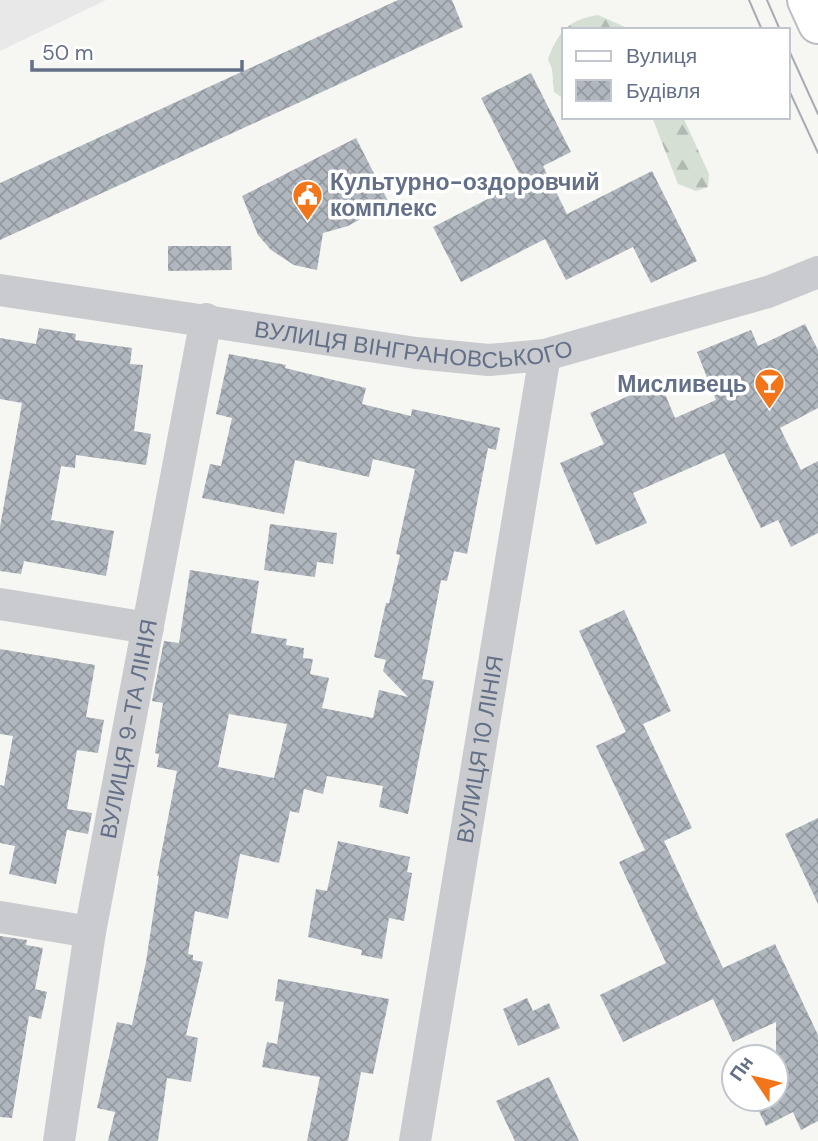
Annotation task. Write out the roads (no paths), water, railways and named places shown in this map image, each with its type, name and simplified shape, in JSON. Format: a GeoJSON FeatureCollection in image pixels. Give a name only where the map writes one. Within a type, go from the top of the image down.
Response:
{"type":"FeatureCollection","features":[{"type":"Feature","properties":{"kind":"main road"},"geometry":{"type":"LineString","coordinates":[[807,0],[818,24]]}},
{"type":"Feature","properties":{"kind":"street","name":"ВУЛИЦЯ ВІНГРАНОВСЬКОГО"},"geometry":{"type":"LineString","coordinates":[[0,290],[206,319],[416,353],[489,360],[545,355],[768,292],[818,272]]}},
{"type":"Feature","properties":{"kind":"street","name":"ВУЛИЦЯ 9-ТА ЛІНІЯ"},"geometry":{"type":"LineString","coordinates":[[59,1141],[89,932],[206,319]]}},
{"type":"Feature","properties":{"kind":"street","name":"ВУЛИЦЯ 10 ЛІНІЯ"},"geometry":{"type":"LineString","coordinates":[[415,1141],[545,355]]}},
{"type":"Feature","properties":{"kind":"street"},"geometry":{"type":"LineString","coordinates":[[0,604],[148,628]]}},
{"type":"Feature","properties":{"kind":"street"},"geometry":{"type":"LineString","coordinates":[[0,917],[89,932]]}},
{"type":"Feature","properties":{"kind":"tram line"},"geometry":{"type":"LineString","coordinates":[[749,0],[761,28]]}},
{"type":"Feature","properties":{"kind":"tram line"},"geometry":{"type":"LineString","coordinates":[[767,0],[779,28]]}},
{"type":"Feature","properties":{"kind":"tram line"},"geometry":{"type":"LineString","coordinates":[[790,52],[818,114]]}},
{"type":"Feature","properties":{"kind":"tram line"},"geometry":{"type":"LineString","coordinates":[[790,92],[818,153]]}},
{"type":"Feature","properties":{"kind":"place","name":"Культурно-оздоровчий комплекс"},"geometry":{"type":"Point","coordinates":[307,222]}},
{"type":"Feature","properties":{"kind":"place","name":"Мисливець"},"geometry":{"type":"Point","coordinates":[770,411]}}]}
